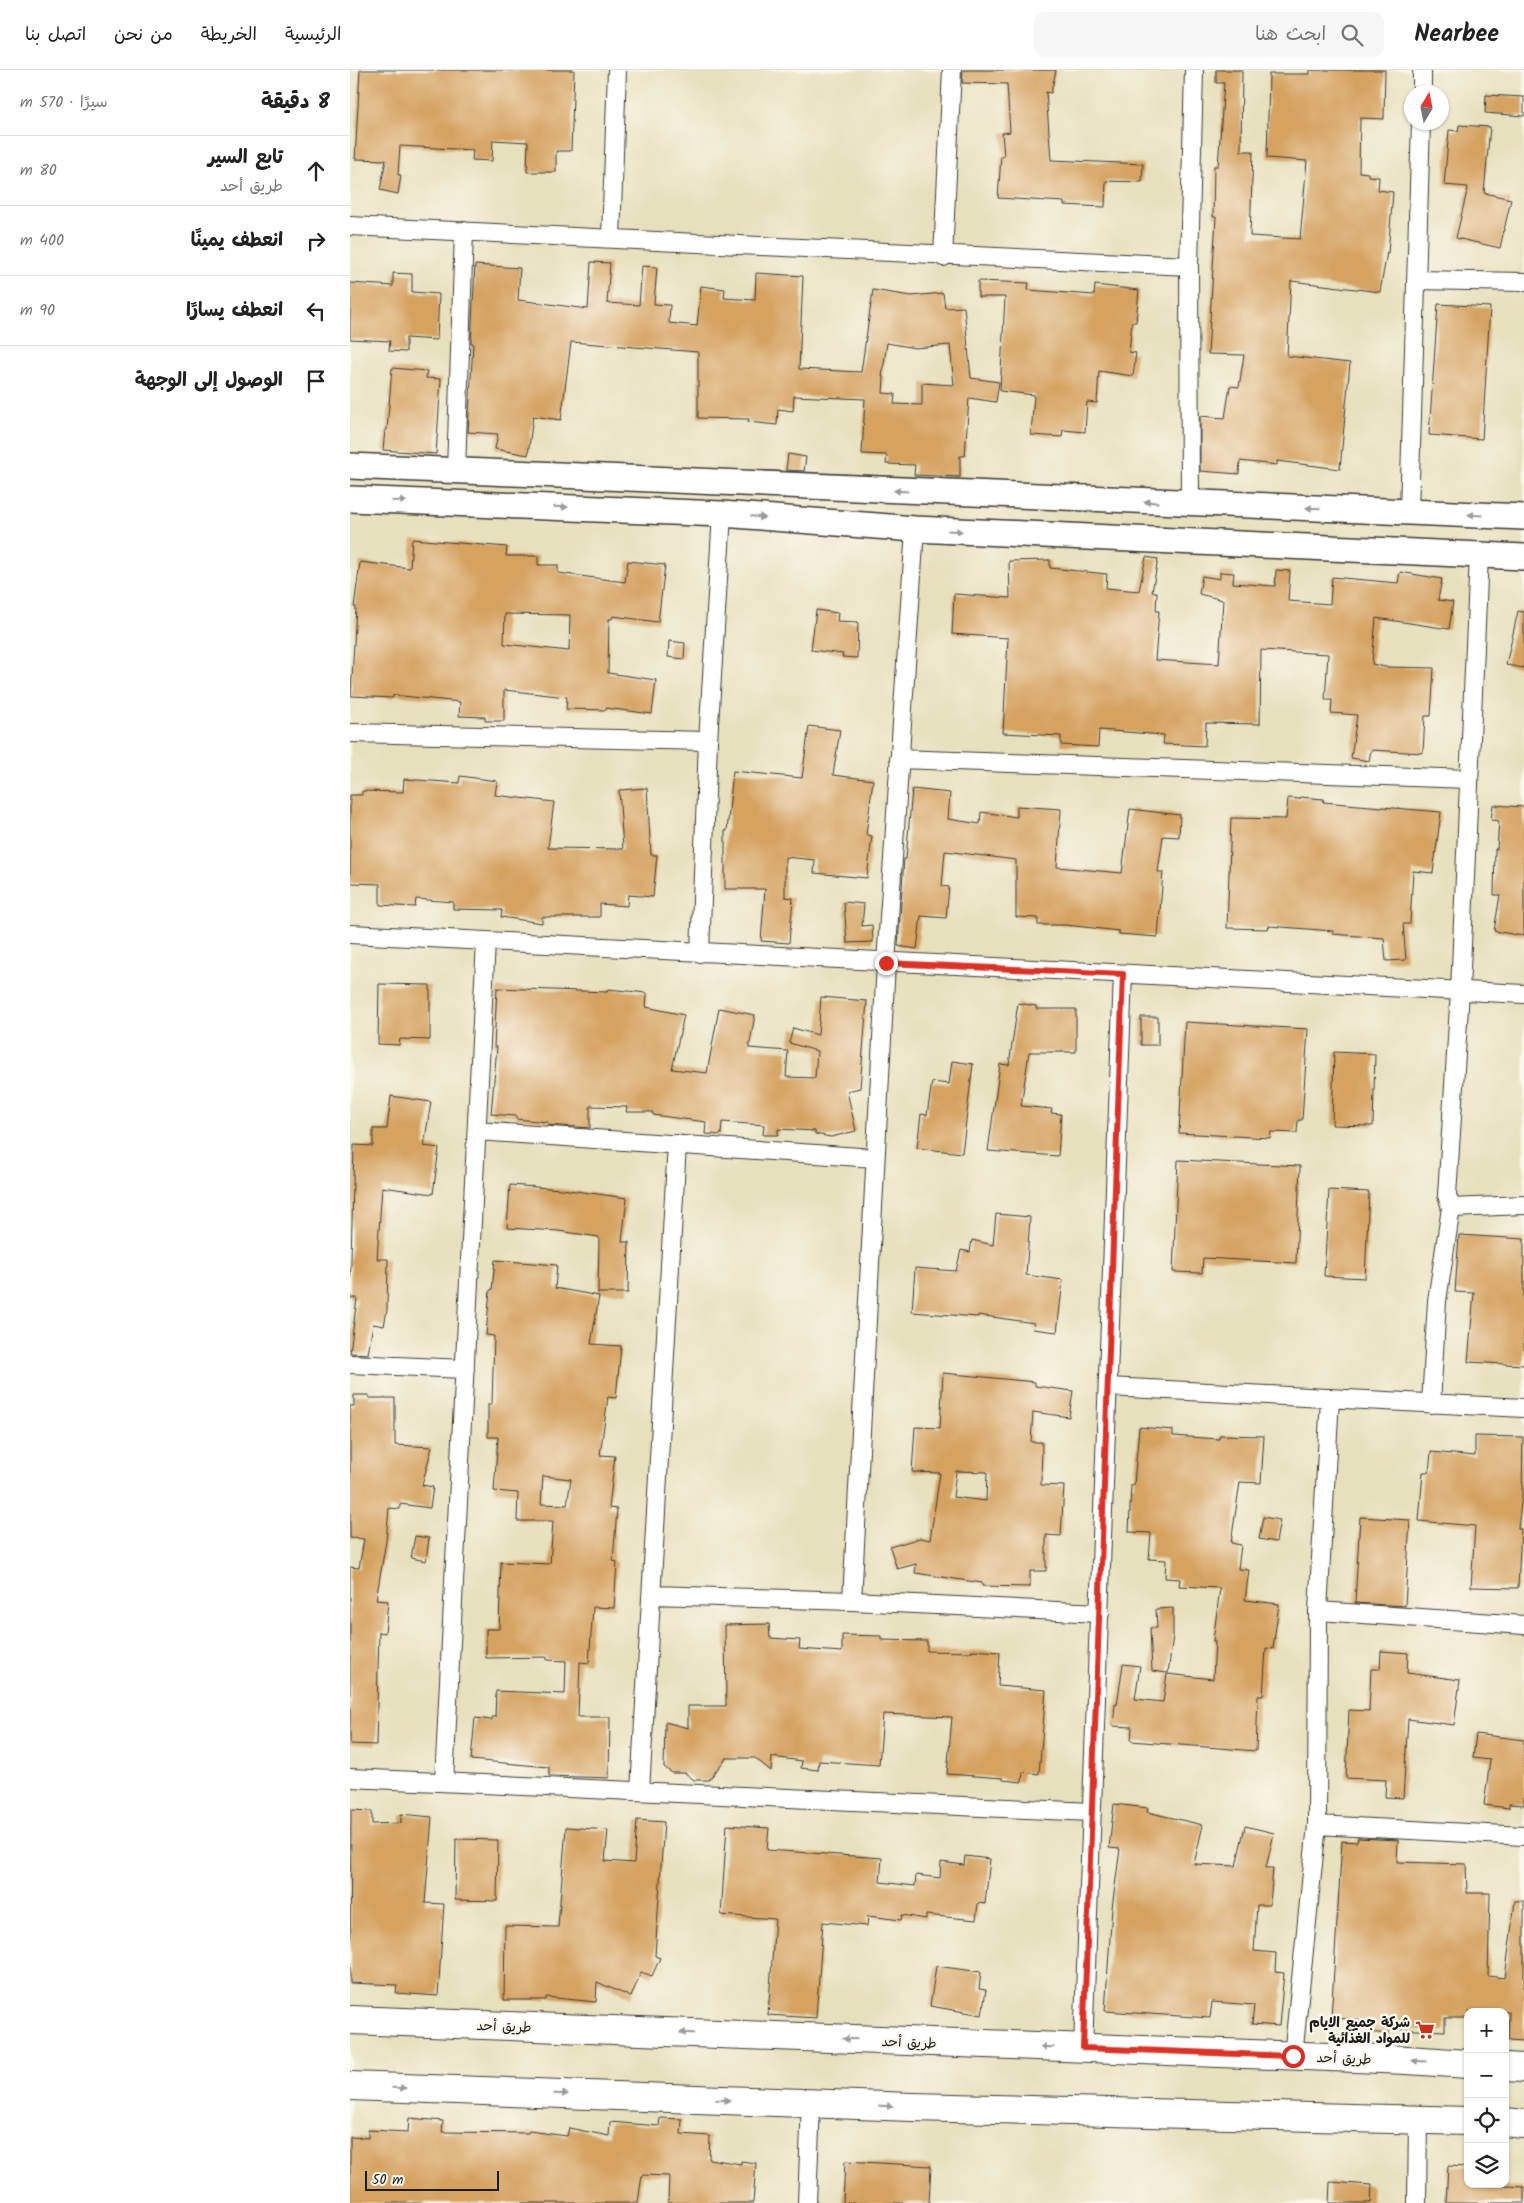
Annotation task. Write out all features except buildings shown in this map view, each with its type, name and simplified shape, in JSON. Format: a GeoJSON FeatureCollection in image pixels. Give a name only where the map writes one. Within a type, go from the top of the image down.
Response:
{"type":"FeatureCollection","features":[{"type":"Feature","properties":{"kind":"main road","name":"طريق أحد"},"geometry":{"type":"LineString","coordinates":[[350,2020],[1464,2064]]}},
{"type":"Feature","properties":{"kind":"main road"},"geometry":{"type":"LineString","coordinates":[[1509,2067],[1524,2068]]}},
{"type":"Feature","properties":{"kind":"main road"},"geometry":{"type":"LineString","coordinates":[[350,2086],[811,2104],[1464,2121]]}},
{"type":"Feature","properties":{"kind":"main road"},"geometry":{"type":"LineString","coordinates":[[1509,2122],[1524,2124]]}},
{"type":"Feature","properties":{"kind":"street"},"geometry":{"type":"LineString","coordinates":[[611,238],[618,70]]}},
{"type":"Feature","properties":{"kind":"street"},"geometry":{"type":"LineString","coordinates":[[943,256],[952,70]]}},
{"type":"Feature","properties":{"kind":"street"},"geometry":{"type":"LineString","coordinates":[[1190,503],[1189,266],[1194,70]]}},
{"type":"Feature","properties":{"kind":"street"},"geometry":{"type":"LineString","coordinates":[[1422,70],[1422,85]]}},
{"type":"Feature","properties":{"kind":"street"},"geometry":{"type":"LineString","coordinates":[[1409,512],[1421,130]]}},
{"type":"Feature","properties":{"kind":"street"},"geometry":{"type":"LineString","coordinates":[[350,226],[943,256],[1189,266]]}},
{"type":"Feature","properties":{"kind":"street"},"geometry":{"type":"LineString","coordinates":[[456,471],[464,231]]}},
{"type":"Feature","properties":{"kind":"street"},"geometry":{"type":"LineString","coordinates":[[1416,280],[1524,282]]}},
{"type":"Feature","properties":{"kind":"street"},"geometry":{"type":"LineString","coordinates":[[350,466],[1524,518]]}},
{"type":"Feature","properties":{"kind":"street"},"geometry":{"type":"LineString","coordinates":[[350,499],[722,514],[915,529],[1524,557]]}},
{"type":"Feature","properties":{"kind":"street"},"geometry":{"type":"LineString","coordinates":[[700,952],[708,741],[722,514]]}},
{"type":"Feature","properties":{"kind":"street"},"geometry":{"type":"LineString","coordinates":[[852,1601],[886,963],[915,529]]}},
{"type":"Feature","properties":{"kind":"street"},"geometry":{"type":"LineString","coordinates":[[1431,1404],[1438,1301],[1451,1208],[1447,1195],[1460,991],[1479,555]]}},
{"type":"Feature","properties":{"kind":"street"},"geometry":{"type":"LineString","coordinates":[[350,733],[708,741]]}},
{"type":"Feature","properties":{"kind":"street"},"geometry":{"type":"LineString","coordinates":[[900,758],[1470,779]]}},
{"type":"Feature","properties":{"kind":"street"},"geometry":{"type":"LineString","coordinates":[[350,934],[886,963],[1524,994]]}},
{"type":"Feature","properties":{"kind":"street"},"geometry":{"type":"LineString","coordinates":[[444,1782],[486,941]]}},
{"type":"Feature","properties":{"kind":"street"},"geometry":{"type":"LineString","coordinates":[[1083,2048],[1123,974]]}},
{"type":"Feature","properties":{"kind":"street"},"geometry":{"type":"LineString","coordinates":[[477,1131],[875,1158]]}},
{"type":"Feature","properties":{"kind":"street"},"geometry":{"type":"LineString","coordinates":[[640,1791],[677,1144]]}},
{"type":"Feature","properties":{"kind":"street"},"geometry":{"type":"LineString","coordinates":[[1451,1208],[1524,1205]]}},
{"type":"Feature","properties":{"kind":"street"},"geometry":{"type":"LineString","coordinates":[[350,1364],[465,1369]]}},
{"type":"Feature","properties":{"kind":"street"},"geometry":{"type":"LineString","coordinates":[[1108,1387],[1524,1408]]}},
{"type":"Feature","properties":{"kind":"street"},"geometry":{"type":"LineString","coordinates":[[1293,2056],[1316,1825],[1318,1611],[1330,1398]]}},
{"type":"Feature","properties":{"kind":"street"},"geometry":{"type":"LineString","coordinates":[[652,1595],[852,1601],[1100,1613]]}},
{"type":"Feature","properties":{"kind":"street"},"geometry":{"type":"LineString","coordinates":[[1318,1611],[1524,1625]]}},
{"type":"Feature","properties":{"kind":"street"},"geometry":{"type":"LineString","coordinates":[[350,1778],[1092,1812]]}},
{"type":"Feature","properties":{"kind":"street"},"geometry":{"type":"LineString","coordinates":[[1316,1825],[1524,1836]]}},
{"type":"Feature","properties":{"kind":"street"},"geometry":{"type":"LineString","coordinates":[[807,2203],[811,2104]]}},
{"type":"Feature","properties":{"kind":"street"},"geometry":{"type":"LineString","coordinates":[[1416,2203],[1418,2120]]}},
{"type":"Feature","properties":{"kind":"place","name":"شركة جميع الايام للمواد الغذائية"},"geometry":{"type":"Point","coordinates":[1425,2030]}},
{"type":"Feature","properties":{"kind":"route"},"geometry":{"type":"LineString","coordinates":[[886,963],[1123,974],[1083,2048],[1293,2056]]}}]}
